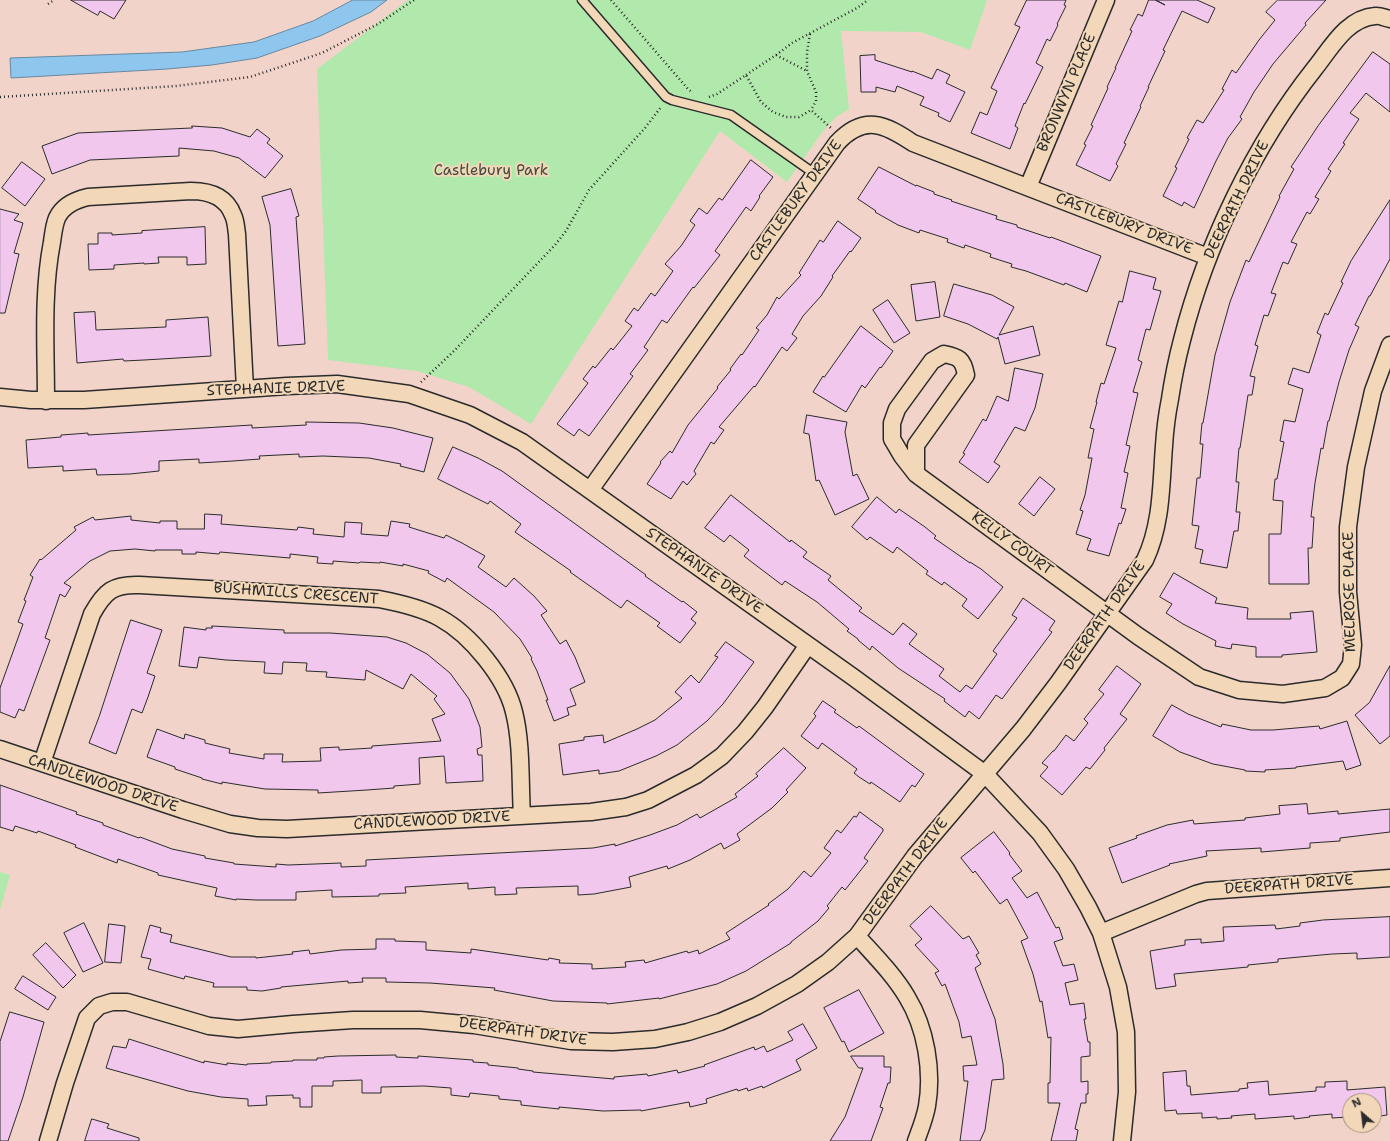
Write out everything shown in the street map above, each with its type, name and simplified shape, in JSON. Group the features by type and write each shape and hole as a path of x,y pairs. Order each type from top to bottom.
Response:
{"street":[{"name":"BRONWYN PLACE","path":"1028,187 1106,0"},
{"name":"DEERPATH DRIVE","path":"48,1141 86,1018 99,1006 112,1002 128,1002 209,1026 238,1029 353,1020 420,1020 474,1025 571,1041 613,1042 655,1039 688,1032 707,1026 757,1006 797,984 828,962 857,936 915,856 1036,712 1145,560 1152,546 1157,527 1164,444 1170,400 1182,340 1208,257 1234,199 1274,125 1310,74 1344,30 1360,19 1376,16 1390,19"},
{"name":"CASTLEBURY DRIVE","path":"590,490 815,174 842,138 860,126 875,124 891,129 913,143 1208,257"},
{"path":"46,401 45,291 50,253 57,219 65,208 75,200 88,197 205,191 217,196 226,203 234,215 237,234 245,388"},
{"name":"MELROSE PLACE","path":"1108,613 1199,677 1239,690 1283,694 1324,688 1342,678 1351,664 1353,645 1348,592 1348,528 1356,467 1373,391 1390,345"},
{"name":"KELLY COURT","path":"916,474 916,446 966,375 964,365 957,356 944,354 932,361 896,409 892,423 892,439 902,456 916,474 1108,613"},
{"name":"STEPHANIE DRIVE","path":"0,397 46,401 84,400 245,388 336,384 409,394 470,415 522,442 808,645 985,774 1040,833 1066,870 1088,907 1101,933 1118,987 1126,1032 1127,1092 1122,1141"},
{"name":"BUSHMILLS CRESCENT","path":"42,763 92,614 106,593 116,588 127,585 140,585 379,598 410,605 440,618 463,635 482,652 503,684 514,712 518,741 522,816"},
{"name":"CANDLEWOOD DRIVE","path":"0,749 183,810 230,824 258,828 286,829 591,812 626,807 648,800 696,775 722,756 745,732 765,707 808,645"},
{"name":"DEERPATH DRIVE","path":"1101,933 1196,894 1207,891 1390,878"},
{"path":"857,936 895,979 908,998 922,1034 928,1065 929,1088 927,1107 916,1141"}],"lane":[{"path":"582,0 666,98 731,114 815,174"}],"path":[{"path":"48,4 54,0"},
{"path":"0,97 176,86 250,77 322,53 378,24 414,0"},
{"path":"611,0 688,90 698,96"},
{"path":"707,97 717,94 792,43 857,8 868,0"},
{"path":"746,75 761,102 773,112 786,117 799,117 811,110 816,101 816,92 808,71 810,34"},
{"path":"776,55 808,71"},
{"path":"409,394 459,346 555,245 566,231 589,190 658,113 666,98"},
{"path":"811,110 842,138"}],"green space":[{"name":"Castlebury Park","path":"408,0 987,0 970,50 921,32 841,31 849,109 836,117 823,131 787,182 720,131 531,424 469,387 417,371 328,360 317,69"},
{"path":"0,872 10,875 0,910"}],"water":[{"path":"353,0 387,0 371,12 320,36 257,58 212,65 167,69 11,78 10,58 182,52 254,42 313,21"}],"building":[{"path":"71,0 126,0 114,19 100,11 98,15"},
{"path":"1027,0 1066,0 1064,5 1066,6 1050,41 1047,39 1036,63 1043,67 1025,104 1024,103 1015,126 1018,128 1010,149 971,133 980,112 987,115 997,91 991,88 1020,27 1015,25"},
{"path":"1149,0 1155,0 1165,5 1156,0 1197,0 1215,8 1208,23 1182,11 1163,50 1165,51 1124,143 1126,144 1116,164 1118,166 1110,181 1076,165 1086,145 1084,144 1093,126 1091,125 1132,31 1130,30 1138,14 1142,16"},
{"path":"1278,0 1326,0 1305,23 1306,25 1273,64 1254,92 1240,117 1242,119 1228,138 1216,161 1194,208 1184,202 1182,206 1163,196 1189,139 1187,138 1197,120 1203,123 1224,90 1222,89 1232,70 1236,73 1275,20 1266,12"},
{"path":"1373,52 1390,64 1390,112 1366,93 1350,113 1359,119 1343,143 1345,144 1328,169 1331,171 1315,197 1319,199 1310,214 1307,212 1291,242 1297,244 1288,264 1283,262 1271,293 1276,294 1268,316 1264,315 1255,345 1258,346 1250,376 1255,377 1252,395 1248,395 1239,448 1236,482 1239,482 1236,512 1240,512 1238,531 1234,531 1227,568 1200,563 1203,550 1195,548 1199,526 1192,525 1197,478 1200,478 1203,444 1200,444 1202,423 1215,355 1230,302 1246,260 1249,262 1280,197 1279,196 1294,169 1291,167 1318,126"},
{"path":"875,55 875,60 912,71 932,79 937,69 950,75 946,83 965,92 950,122 938,116 939,113 920,105 924,97 897,86 895,92 876,87 876,92 861,92 860,56"},
{"path":"192,126 222,128 250,137 257,129 270,139 267,143 283,156 265,178 239,158 214,151 179,148 179,156 90,160 52,174 42,146 78,133 192,128"},
{"path":"751,160 773,177 759,196 760,197 751,211 746,207 715,251 720,255 694,288 693,287 667,323 662,320 644,347 648,350 630,374 633,376 589,436 579,429 574,436 557,424 588,383 583,379 593,366 595,368 611,348 613,350 632,326 625,321 634,308 638,311 651,293 655,296 673,271 665,264 681,246 695,225 690,221 699,208 707,214 719,198 722,200"},
{"path":"22,162 45,179 25,206 2,188"},
{"path":"879,167 916,186 952,200 951,201 997,216 996,219 1017,225 1017,227 1050,238 1051,237 1101,256 1087,292 1065,283 1064,285 1011,267 1012,264 990,257 991,254 965,245 964,248 947,242 948,239 920,230 919,233 898,225 875,212 876,211 858,199"},
{"path":"291,189 299,216 296,217 305,344 278,346 270,225 262,197"},
{"path":"1390,200 1390,259 1369,296 1355,325 1359,327 1349,350 1328,421 1323,449 1321,448 1311,517 1314,517 1312,548 1308,548 1309,584 1269,584 1269,534 1281,534 1283,501 1273,500 1275,479 1277,479 1284,442 1280,441 1284,420 1295,422 1303,389 1288,384 1293,368 1309,373 1321,335 1317,333 1325,313 1328,315 1343,283 1341,282 1351,261"},
{"path":"0,209 19,214 14,220 23,223 14,253 19,254 5,313 0,313"},
{"path":"838,221 861,238 832,276 833,277 821,296 803,316 792,334 797,338 787,351 782,347 755,387 754,386 719,427 724,430 714,444 711,442 694,471 696,474 687,485 683,481 671,499 647,484 661,463 660,462 670,451 672,453 688,425 718,388 717,387 731,370 730,369 741,354 742,355 759,330 756,328 767,315 777,297 779,299 801,275 799,273 820,240 823,242"},
{"path":"205,227 206,264 187,265 187,257 158,257 159,263 114,265 114,269 89,270 88,244 98,244 98,233 112,233 112,235 142,233 142,231"},
{"path":"1130,271 1156,278 1153,289 1161,291 1150,330 1146,329 1138,360 1142,362 1133,392 1138,393 1126,445 1130,446 1124,472 1128,473 1121,508 1126,509 1121,524 1119,523 1109,556 1087,550 1091,539 1076,534 1083,511 1080,510 1085,495 1092,458 1088,458 1094,429 1090,428 1101,383 1104,384 1116,348 1106,345 1119,301 1122,302"},
{"path":"935,282 940,317 916,321 911,285"},
{"path":"954,284 992,295 1014,307 999,335 1033,326 1040,355 1005,364 998,337 997,339 968,324 944,316"},
{"path":"888,300 910,333 894,343 873,310"},
{"path":"95,312 96,330 166,327 166,320 208,317 211,356 124,361 123,359 77,363 74,313"},
{"path":"861,326 893,351 865,388 862,385 846,412 813,392 823,376 824,377"},
{"path":"1015,368 1043,374 1035,408 1025,431 1015,427 994,462 1000,466 988,483 959,462 965,454 963,453 983,419 986,421 997,396 1008,401"},
{"path":"807,415 847,422 845,432 853,476 857,474 869,499 835,515 819,480 816,481 809,434 804,433"},
{"path":"306,422 359,423 393,428 433,438 424,472 400,466 401,464 369,458 323,456 299,457 299,454 259,456 260,459 199,463 199,459 159,461 159,471 130,474 97,475 96,469 63,471 63,466 28,468 26,440 88,433 88,435 252,425 252,428 306,425"},
{"path":"453,447 502,471 646,575 645,576 682,602 683,601 697,612 691,619 696,623 680,643 657,626 660,623 627,600 621,608 515,532 521,524 490,501 488,504 438,479"},
{"path":"1040,477 1055,489 1034,516 1019,504"},
{"path":"731,495 790,542 791,540 807,552 803,557 831,576 828,580 862,608 859,611 893,635 903,623 917,634 909,644 944,669 939,676 960,692 966,685 972,689 997,654 993,651 1017,618 1012,615 1023,598 1055,621 1049,630 1052,632 1002,699 996,695 979,719 969,711 965,717 944,701 945,699 898,668 872,646 870,650 847,631 849,629 817,602 785,581 782,585 749,560 744,556 749,550 730,535 724,542 705,528"},
{"path":"877,497 896,513 899,509 925,527 936,536 934,538 981,569 1003,587 978,619 962,606 967,599 944,582 942,585 926,574 928,571 897,547 893,553 870,537 867,540 852,527"},
{"path":"205,514 222,515 221,524 297,530 298,527 314,529 313,534 344,537 345,522 362,523 361,534 388,536 391,521 410,524 409,527 444,538 446,535 462,543 485,556 478,567 506,587 514,578 534,596 547,611 541,615 560,644 566,640 585,682 570,689 576,705 567,708 569,715 554,721 546,700 548,700 531,659 532,658 520,639 494,612 447,578 445,582 428,573 429,571 403,564 403,566 380,562 359,563 333,561 333,564 317,563 318,557 290,554 290,558 220,552 219,554 196,552 196,554 182,554 182,550 155,551 135,549 110,551 90,561 64,583 71,587 65,597 60,594 45,638 50,640 24,711 19,709 15,718 0,712 0,688 23,624 18,622 26,601 24,600 33,577 30,575 40,559 41,560 76,530 74,527 93,517 95,520 131,516 131,520 160,523 160,521 177,521 177,529 204,529"},
{"path":"1174,573 1217,598 1215,603 1248,608 1247,619 1291,619 1290,613 1313,611 1317,652 1282,655 1282,657 1256,657 1256,647 1232,644 1231,649 1215,646 1216,641 1183,624 1166,613 1172,604 1160,597"},
{"path":"131,620 162,630 147,673 155,676 148,697 142,713 132,709 116,754 89,743"},
{"path":"212,626 284,630 284,633 330,633 387,637 406,643 427,654 450,673 469,699 480,727 482,747 477,749 478,755 482,755 483,781 446,783 444,756 419,758 420,784 394,786 394,788 318,793 318,790 265,789 222,782 222,784 202,779 147,757 157,729 184,739 185,734 205,740 205,743 230,749 229,753 264,759 264,754 283,754 282,762 321,761 320,748 339,747 339,750 441,741 432,719 445,714 434,699 437,696 411,674 403,689 366,670 365,680 326,677 327,672 306,671 307,663 283,662 282,674 264,673 265,662 199,657 197,668 179,666 184,627 206,630 206,628 212,628"},
{"path":"726,642 754,662 723,704 707,721 677,745 656,756 619,771 599,774 599,770 563,775 559,744 584,740 584,737 603,735 604,743 655,720 682,698 675,692 691,675 699,683 718,657 715,656"},
{"path":"1117,666 1141,684 1120,714 1127,719 1104,748 1105,750 1090,769 1086,767 1062,795 1040,776 1048,767 1042,763 1054,751 1066,735 1074,741 1088,723 1084,719 1104,694 1099,690"},
{"path":"1390,666 1390,736 1380,744 1355,715 1369,703"},
{"path":"823,701 836,710 834,712 857,728 859,726 924,774 915,787 912,785 900,802 871,782 870,784 859,777 854,773 857,769 822,743 818,749 801,736 816,716 814,714"},
{"path":"1172,705 1188,714 1221,727 1222,724 1251,730 1273,730 1319,726 1320,729 1347,721 1361,765 1346,770 1343,761 1296,768 1265,770 1265,772 1245,771 1213,764 1180,752 1153,736"},
{"path":"784,748 806,768 786,790 788,792 772,808 737,834 740,840 724,849 721,843 690,860 668,869 667,866 629,877 631,887 594,894 578,895 578,886 516,888 517,894 495,895 495,887 468,889 468,883 405,887 406,893 379,894 379,896 332,897 332,890 296,892 296,900 236,900 215,896 217,888 158,875 158,873 118,859 117,863 75,847 76,845 38,831 37,833 15,826 13,831 0,827 0,785 77,812 76,814 103,823 103,825 139,838 140,837 172,849 234,864 276,867 276,864 341,863 341,867 366,866 366,860 593,848 615,844 615,846 677,825 697,814 700,818 737,797 735,794 758,776 756,774"},
{"path":"1307,804 1308,814 1338,811 1338,814 1390,809 1390,832 1340,838 1340,841 1310,843 1310,848 1261,852 1261,848 1206,851 1207,856 1169,864 1170,865 1122,883 1109,848 1137,838 1136,836 1167,825 1193,820 1194,824 1245,820 1245,818 1280,814 1279,806"},
{"path":"860,812 883,829 883,831 864,858 868,861 845,890 842,887 827,906 829,908 818,921 791,943 746,971 717,984 659,999 607,1004 553,1001 494,990 495,988 430,983 386,982 386,978 362,978 363,982 348,983 348,981 281,987 262,991 247,990 247,987 213,987 214,983 185,976 184,979 148,969 151,959 141,957 150,925 161,928 160,932 172,935 170,942 231,957 256,958 293,954 292,952 309,950 310,954 341,950 376,949 376,939 426,942 426,950 471,953 471,949 548,960 549,958 560,960 559,963 592,964 592,969 626,967 625,962 644,960 645,963 687,951 688,953 698,950 699,954 730,939 726,933 769,905 768,904 788,889 804,871 811,877 831,853 824,848 837,830 841,833 854,816 856,817"},
{"path":"994,832 1022,871 1012,878 1027,898 1037,892 1056,928 1059,927 1063,939 1054,942 1063,966 1074,964 1078,980 1065,983 1070,1005 1084,1003 1086,1019 1084,1019 1088,1042 1090,1042 1090,1056 1081,1057 1081,1082 1088,1081 1088,1094 1086,1094 1086,1103 1081,1103 1075,1129 1078,1130 1076,1141 1051,1141 1060,1103 1048,1103 1051,1037 1048,1038 1042,1001 1040,1002 1033,974 1021,941 1028,938 1007,899 1000,904 975,871 973,873 961,858"},
{"path":"931,906 963,939 969,936 979,953 976,955 981,964 975,968 995,1019 1003,1064 1004,1079 992,1080 985,1130 980,1141 960,1141 968,1081 964,1081 963,1066 977,1065 971,1036 962,1038 959,1022 945,984 942,986 935,973 939,971 915,945 922,939 910,926"},
{"path":"1390,917 1390,957 1357,959 1357,953 1278,959 1278,962 1248,965 1248,967 1174,974 1176,986 1156,989 1150,951 1185,945 1185,940 1201,939 1201,943 1224,941 1223,927 1275,925 1276,929 1300,926 1300,923 1323,920"},
{"path":"84,923 103,963 83,972 64,933"},
{"path":"109,924 125,926 121,963 105,962"},
{"path":"46,943 76,975 63,988 33,955"},
{"path":"23,976 56,997 48,1010 15,989"},
{"path":"859,990 884,1033 849,1052 824,1008"},
{"path":"10,1012 44,1022 23,1097 8,1141 0,1141 0,1042"},
{"path":"803,1024 817,1048 796,1060 801,1070 763,1088 762,1086 748,1091 747,1088 738,1091 737,1089 706,1099 707,1103 690,1107 689,1102 641,1111 603,1111 559,1107 559,1109 521,1105 521,1101 499,1099 499,1096 470,1093 469,1097 451,1095 451,1088 424,1086 381,1087 381,1093 362,1093 362,1080 333,1081 333,1086 312,1086 312,1107 300,1107 300,1098 293,1098 293,1095 266,1096 267,1105 248,1106 248,1099 221,1097 188,1091 106,1068 113,1046 126,1048 129,1039 204,1063 204,1061 227,1065 227,1063 247,1065 293,1060 317,1060 317,1058 338,1056 396,1055 396,1057 418,1058 418,1056 473,1060 473,1062 488,1063 488,1065 518,1068 533,1072 614,1079 614,1077 647,1074 648,1076 677,1070 678,1073 705,1066 704,1065 754,1047 755,1050 764,1046 767,1052 793,1040 788,1032"},
{"path":"851,1056 884,1056 884,1067 891,1067 890,1083 888,1083 880,1107 883,1108 871,1141 830,1141 845,1117 863,1068 859,1068"},
{"path":"1186,1071 1187,1086 1190,1086 1191,1095 1239,1091 1239,1089 1248,1088 1247,1083 1268,1081 1269,1095 1316,1091 1316,1087 1325,1087 1325,1082 1347,1081 1347,1090 1385,1087 1387,1115 1382,1116 1382,1093 1342,1093 1342,1117 1332,1118 1332,1114 1294,1119 1294,1116 1255,1119 1255,1114 1217,1119 1217,1117 1202,1118 1202,1113 1177,1114 1176,1110 1165,1111 1163,1073"},
{"path":"92,1119 109,1124 107,1128 139,1138 139,1141 85,1141"}]}
